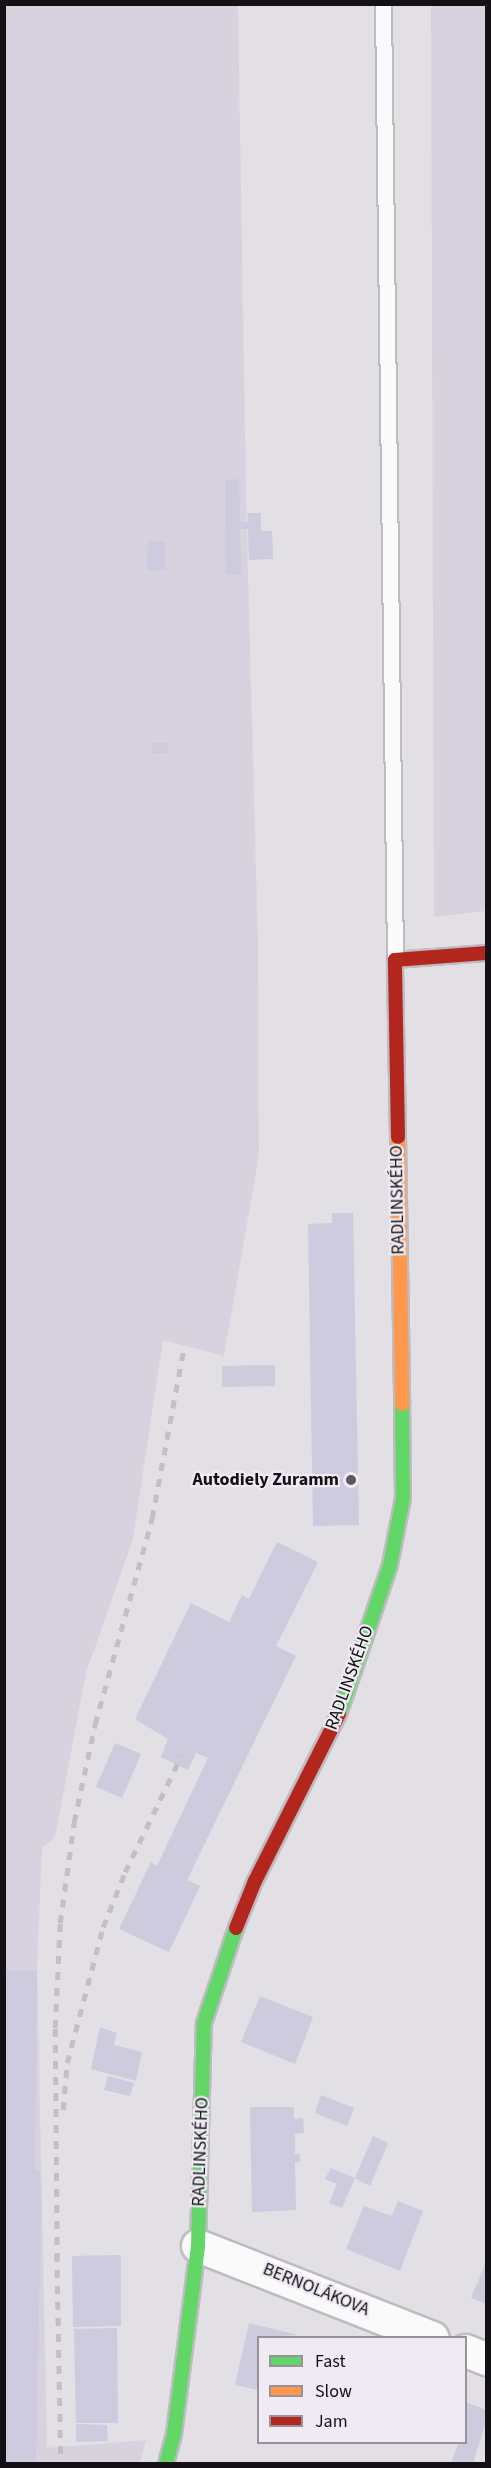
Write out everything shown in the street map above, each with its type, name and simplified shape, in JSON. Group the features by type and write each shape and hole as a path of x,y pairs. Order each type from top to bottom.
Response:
{"street":[{"path":"395,960 486,953"},
{"name":"RADLINSKÉHO","path":"166,2463 174,2434 198,2246 204,2023 224,1956 255,1881 338,1718 390,1565 403,1498 395,960"},
{"name":"BERNOLÁKOVA","path":"198,2246 430,2336"},
{"path":"467,2352 486,2359"}],"lane":[{"path":"383,4 395,960"}],"shaded area":[{"path":"5,5 238,5 246,496 258,947 259,1155 224,1356 163,1340 133,1539 86,1673 55,1837 42,1848 37,1967 47,2448 146,2440 140,2463 5,2464"},
{"path":"431,5 486,5 486,911 434,917"}],"building":[{"path":"239,479 240,522 248,522 247,513 261,513 261,531 272,531 273,559 249,560 248,529 240,529 241,574 226,575 225,480"},
{"path":"148,541 166,541 166,570 147,570"},
{"path":"151,743 167,743 168,753 152,754"},
{"path":"332,1213 353,1213 359,1525 313,1526 308,1224 332,1223"},
{"path":"275,1365 275,1386 222,1387 222,1366"},
{"path":"277,1542 318,1562 276,1646 296,1656 187,1880 200,1886 169,1952 119,1929 151,1862 157,1866 208,1758 196,1753 188,1770 161,1757 168,1739 135,1719 191,1603 229,1622 242,1595 249,1599"},
{"path":"115,1743 141,1754 122,1798 96,1787"},
{"path":"4,1970 37,1970 35,2170 40,2170 41,2205 36,2463 4,2463"},
{"path":"260,1996 313,2017 295,2064 241,2042"},
{"path":"100,2027 117,2033 114,2045 142,2052 136,2081 91,2069"},
{"path":"108,2076 134,2083 130,2096 104,2090"},
{"path":"321,2095 354,2108 347,2126 315,2113"},
{"path":"250,2107 294,2107 294,2119 303,2118 304,2133 295,2134 295,2154 300,2154 300,2162 295,2162 296,2210 252,2212"},
{"path":"373,2136 388,2143 370,2186 355,2178"},
{"path":"331,2168 355,2178 342,2208 329,2203 337,2184 325,2179"},
{"path":"398,2201 423,2211 400,2271 346,2249 364,2206 392,2216"},
{"path":"121,2255 121,2326 73,2327 72,2256"},
{"path":"486,2262 486,2304 471,2298"},
{"path":"249,2323 298,2335 257,2336 257,2390 235,2385"},
{"path":"117,2328 118,2423 76,2423 74,2329"},
{"path":"467,2402 486,2410 486,2422 473,2463 451,2463 458,2444 467,2444"},
{"path":"76,2424 107,2425 108,2441 76,2442"}],"railway":[{"path":"57,2261 55,2028 60,1923 74,1822 95,1724 152,1518 184,1347"},
{"path":"63,2110 67,2063 103,1927 125,1872 181,1756"},
{"path":"57,2254 61,2464"}],"traffic: fast":[{"path":"339,1714 390,1565 403,1498 402,1404"},
{"path":"166,2464 174,2434 198,2246 204,2023 236,1928"}],"traffic: slow":[{"path":"398,1137 402,1404"}],"traffic: jam":[{"path":"398,1137 395,960 486,953"},
{"path":"236,1928 255,1881 339,1714"}],"place":[{"name":"Autodiely Zuramm","path":"351,1480"}]}
